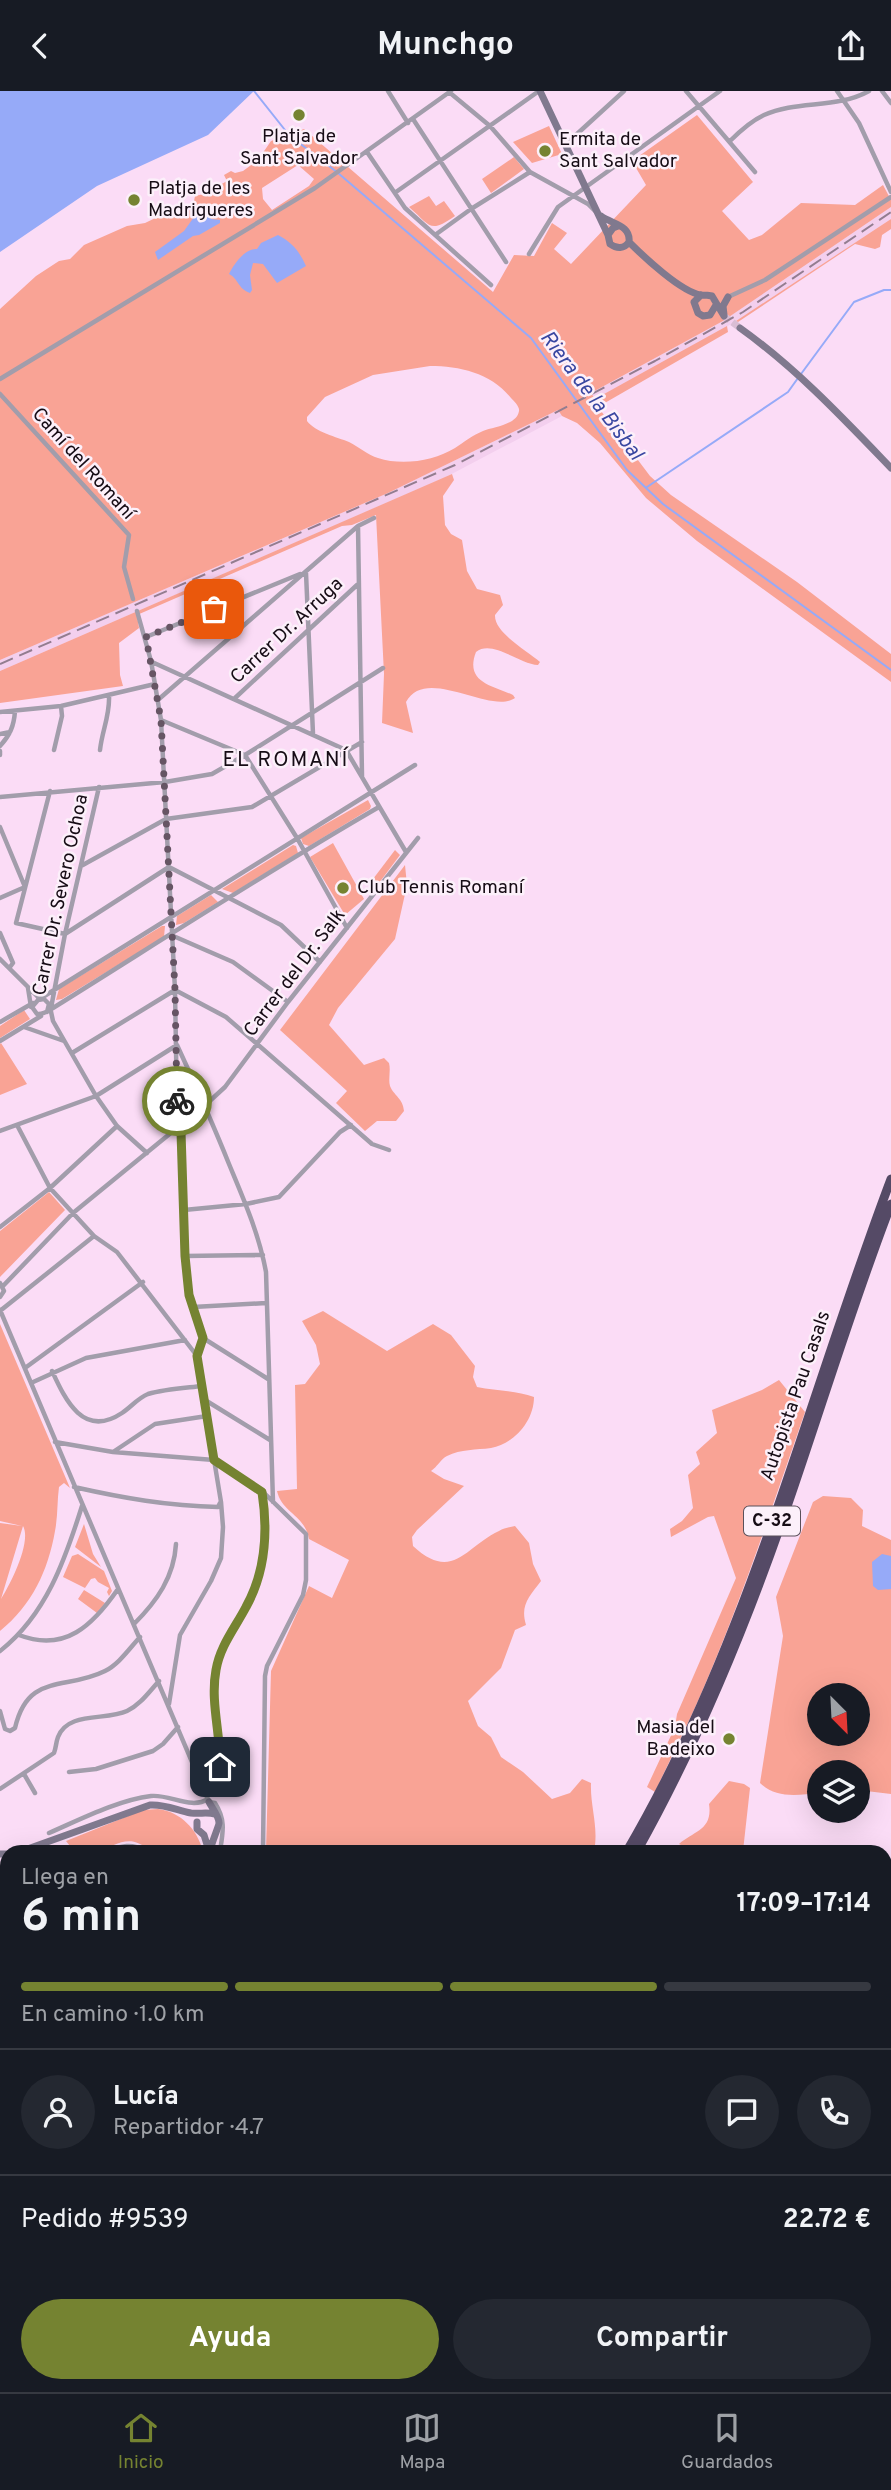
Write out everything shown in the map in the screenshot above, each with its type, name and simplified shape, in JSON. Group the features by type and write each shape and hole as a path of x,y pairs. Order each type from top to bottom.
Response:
{"highway":[{"name":"Autopista Pau Casals","path":"630,1845 690,1727 741,1607 891,1179"},
{"name":"Autopista Pau Casals","path":"640,1845 687,1755 741,1632 891,1204"}],"street":[{"path":"388,91 408,123"},
{"path":"0,379 321,184 449,91 490,126 530,172 588,204 600,216 627,229 630,233 627,244"},
{"path":"396,192 540,91 600,216 610,244 614,247 627,244"},
{"path":"565,144 624,91"},
{"path":"687,91 755,172"},
{"path":"529,254 558,207 720,91"},
{"path":"680,285 701,315 728,297 776,273 891,194 859,123 837,91"},
{"path":"730,141 749,124 766,114 844,101 869,91"},
{"path":"882,91 891,103"},
{"path":"413,119 506,262"},
{"path":"367,152 405,208 491,285"},
{"path":"435,235 530,172"},
{"path":"608,235 610,230 618,226"},
{"path":"627,244 680,285 701,295 728,297"},
{"path":"694,302 701,295"},
{"path":"712,296 715,307 724,316 723,306 728,297"},
{"path":"740,328 829,404 891,468"},
{"name":"Camí del Romaní","path":"0,394 129,535 124,567 134,599"},
{"path":"158,700 358,526 374,518"},
{"path":"358,526 362,777"},
{"path":"306,572 313,734"},
{"path":"146,637 306,572"},
{"name":"Carrer Dr. Arruga","path":"235,698 358,584"},
{"path":"137,611 146,637 161,720 175,990 177,1109"},
{"path":"151,661 346,750 406,852"},
{"path":"0,797 164,782 212,774 383,668"},
{"path":"0,712 61,706 155,684"},
{"path":"100,750 110,710 109,696"},
{"path":"54,750 62,716 61,706"},
{"path":"0,751 14,725 15,711"},
{"path":"161,720 245,755 298,838 347,928"},
{"path":"0,734 11,732"},
{"path":"80,866 166,820 252,807 362,741"},
{"path":"1,1020 36,1002 415,765"},
{"name":"Carrer Dr. Severo Ochoa","path":"45,1012 55,988 99,787"},
{"path":"50,791 16,923 65,934 169,867"},
{"path":"0,1041 227,898 379,807"},
{"path":"0,827 25,887"},
{"name":"Carrer del Dr. Salk","path":"190,1119 225,1087 288,1002 418,838"},
{"path":"169,867 281,925 320,963"},
{"path":"0,898 25,887"},
{"path":"0,933 13,963 10,967"},
{"path":"171,935 233,963 288,1002"},
{"path":"0,959 36,997 34,1013 45,1012"},
{"path":"27,987 53,1021 96,1096 117,1126 147,1153"},
{"path":"175,990 226,1017 372,1144 389,1150"},
{"path":"72,1053 175,990"},
{"path":"45,1012 53,1021"},
{"path":"23,1027 64,1041"},
{"path":"0,1131 96,1096 177,1045"},
{"path":"177,1045 205,1104 246,1204 263,1255 266,1272 273,1502"},
{"path":"0,1297 4,1291 1,1285 73,1213 172,1132 181,1132 188,1127 190,1119 186,1112 177,1109 170,1111 165,1118 166,1126 172,1132"},
{"path":"17,1125 50,1188 94,1235 117,1252 143,1282 197,1356 223,1527 221,1558 180,1635 169,1705"},
{"path":"184,1210 246,1204 279,1197 340,1132 351,1125"},
{"path":"0,1227 50,1188 117,1126"},
{"path":"181,1132 189,1295 203,1338 197,1356"},
{"path":"94,1235 0,1309 215,1814 219,1826 209,1835"},
{"path":"185,1256 263,1255"},
{"path":"24,1368 143,1282"},
{"path":"193,1307 266,1303"},
{"path":"203,1338 269,1379"},
{"path":"31,1383 52,1371 99,1355 185,1340"},
{"path":"52,1371 72,1410 93,1420 114,1418 148,1395 202,1386"},
{"path":"205,1401 271,1441"},
{"path":"113,1452 155,1424 207,1416"},
{"path":"55,1442 113,1452 214,1460 262,1492 306,1534 306,1578 303,1595 267,1666 265,1677 263,1845"},
{"path":"74,1487 126,1499 176,1506 220,1507"},
{"path":"197,1822 204,1814 220,1767 214,1688 216,1669 221,1653 254,1590 266,1543 266,1514 262,1492"},
{"path":"0,1651 19,1635 58,1575 82,1505"},
{"path":"134,1623 163,1590 175,1559 176,1544"},
{"path":"19,1635 44,1641 72,1635 95,1619 118,1589"},
{"path":"0,1711 5,1729 10,1731 15,1728 20,1710 27,1699 38,1690 105,1671 140,1637"},
{"path":"0,1789 54,1753 58,1736 67,1725 125,1712 146,1697 159,1681"},
{"path":"69,1772 96,1769 153,1751 178,1727"},
{"path":"24,1774 36,1793"},
{"path":"201,1782 215,1783"},
{"path":"49,1833 143,1797 161,1795 192,1804 208,1799"},
{"path":"208,1799 215,1803 224,1822 221,1845"},
{"path":"38,1845 143,1807 164,1805 186,1812 215,1814"},
{"path":"186,1812 197,1822 199,1832 209,1835"},
{"path":"209,1835 210,1845"}],"shaded area":[{"path":"697,115 753,182 722,211 749,240 762,235 801,203 855,205 883,185 891,200 891,207 723,321 591,393 595,399 727,326 728,332 603,404 601,411 650,476 671,495 797,582 891,654 891,682 697,541 646,498 600,443 577,423 562,416 558,410 388,493 0,660 0,309 36,276 59,261 70,259 84,245 127,226 145,223 168,212 186,211 193,206 195,196 227,181 224,175 231,171 243,171 258,160 271,141 304,129 493,292 514,255 534,256 552,223 567,233 554,249 571,264 646,185 632,161","holes":["298,165 314,179 309,186 272,210 263,199 262,188","430,366 452,367 494,382 515,402 519,409 517,416 504,425 483,431 447,452 428,459 407,462 374,457 349,442 321,431 307,421 307,417 325,397 373,375"]},
{"path":"549,126 562,154 532,163 513,142"},
{"path":"514,157 524,169 491,193 482,179"},
{"path":"429,196 436,206 444,201 455,216 440,225 426,223 409,207"},
{"path":"891,207 891,219 743,317 595,399 591,393 723,321"},
{"path":"891,219 891,229 882,235 880,247 875,249 855,244 736,321"},
{"path":"558,410 562,416 446,477 0,671 0,660 388,493"},
{"path":"452,474 454,480 443,496 445,525 451,534 462,540 467,571 477,589 500,595 503,605 495,615 500,628 540,662 538,665 531,664 490,648 476,652 473,662 477,677 515,698 504,702 490,701 428,688 415,692 406,702 413,733 382,723 384,674 376,515 352,525 342,526 137,615 139,628 119,643 123,686 0,703 0,671"},
{"path":"368,800 370,809 309,846 303,844 301,838"},
{"name":"Club Tennis Romaní","path":"333,843 364,899 345,915 310,857"},
{"path":"293,845 298,853 233,893 222,889"},
{"name":"Club Tennis Romaní","path":"395,850 400,855 379,883 373,879"},
{"path":"405,865 407,885 395,939 338,1008 329,1025 364,1065 384,1058 389,1063 390,1086 402,1103 404,1111 396,1121 377,1121 365,1131 336,1103 347,1091 280,1030"},
{"path":"211,895 218,902 176,925 177,916"},
{"path":"165,926 164,937 62,999 56,1000 59,989"},
{"path":"24,1010 30,1019 0,1038 0,1026"},
{"path":"0,1044 27,1084 0,1095"},
{"path":"49,1192 65,1210 0,1277 0,1231"},
{"path":"323,1311 387,1351 433,1324 451,1335 475,1366 473,1377 477,1387 534,1397 531,1415 521,1430 507,1442 491,1448 452,1454 431,1471 464,1486 417,1530 412,1537 413,1546 427,1557 449,1561 459,1558 487,1537 515,1526 529,1543 533,1564 541,1581 525,1607 526,1625 515,1630 501,1668 468,1701 478,1726 491,1737 501,1757 523,1772 552,1799 570,1793 582,1779 591,1783 595,1845 266,1845 271,1671 309,1586 332,1598 349,1560 309,1539 303,1524 284,1504 277,1491 297,1489 295,1385 305,1384 320,1364 316,1345 302,1321"},
{"path":"0,1324 70,1488 64,1483 59,1487 52,1546 37,1586 21,1610 0,1631 0,1523 22,1526 0,1521","holes":["23,1526 25,1533 19,1563 1,1599"]},
{"path":"779,1380 805,1412 729,1624 696,1706 655,1792 647,1787 675,1727 677,1714 736,1578 714,1516 671,1537 670,1529 682,1521 693,1508 688,1475 700,1464 696,1452 717,1433 712,1410 762,1390"},
{"path":"823,1496 851,1498 863,1510 862,1526 891,1540 891,1794 870,1791 870,1760 807,1760 807,1794 780,1794 760,1783 783,1636 776,1597 813,1502"},
{"path":"84,1524 93,1554 101,1567 75,1547"},
{"path":"78,1554 104,1571 112,1591 109,1596 109,1588 95,1578 91,1579 85,1588 63,1577 72,1556"},
{"path":"84,1590 105,1603 97,1613 78,1599"},
{"path":"729,1781 750,1788 744,1845 679,1844 705,1825 709,1804"},
{"path":"158,1809 181,1818 192,1829 201,1845 143,1845 129,1841 114,1845 69,1845 66,1841 143,1810"}],"water":[{"path":"0,91 254,91 208,135 97,186 0,252"},
{"path":"209,211 211,219 220,220 220,223 193,236 158,260 155,252 184,231 194,217"},
{"path":"278,235 295,248 306,266 277,283 263,264 253,263 250,275 252,290 250,293 246,291 229,274 231,270 244,254"},
{"path":"882,1554 891,1556 891,1589 878,1590 873,1586 872,1562"}],"waterway":[{"name":"Riera de la Bisbal","path":"254,91 289,135 338,173 531,338 627,470 663,504 891,670"},
{"path":"801,374 854,302 884,290 891,290"},
{"path":"647,487 788,392 798,378"}],"tunnel":[{"path":"724,316 740,328"}],"railway":[{"path":"0,664 455,465 743,312 891,212"}],"way so far":[{"path":"177,1101 175,990 161,720 146,637 214,609"}],"place":[{"name":"Platja de Sant Salvador","path":"299,115"},
{"name":"Ermita de Sant Salvador","path":"545,151"},
{"name":"Platja de les Madrigueres","path":"134,200"},
{"name":"Club Tennis Romaní","path":"343,888"},
{"name":"Masia del Badeixo","path":"729,1739"}],"district":[{"name":"EL ROMANÍ","path":"286,760"}],"route":[{"path":"177,1101 177,1109 186,1112 190,1119 188,1127 181,1132 185,1256 189,1295 203,1338 197,1356 214,1460 259,1488 266,1514 266,1543 254,1590 221,1653 216,1669 214,1688 220,1767"}]}
